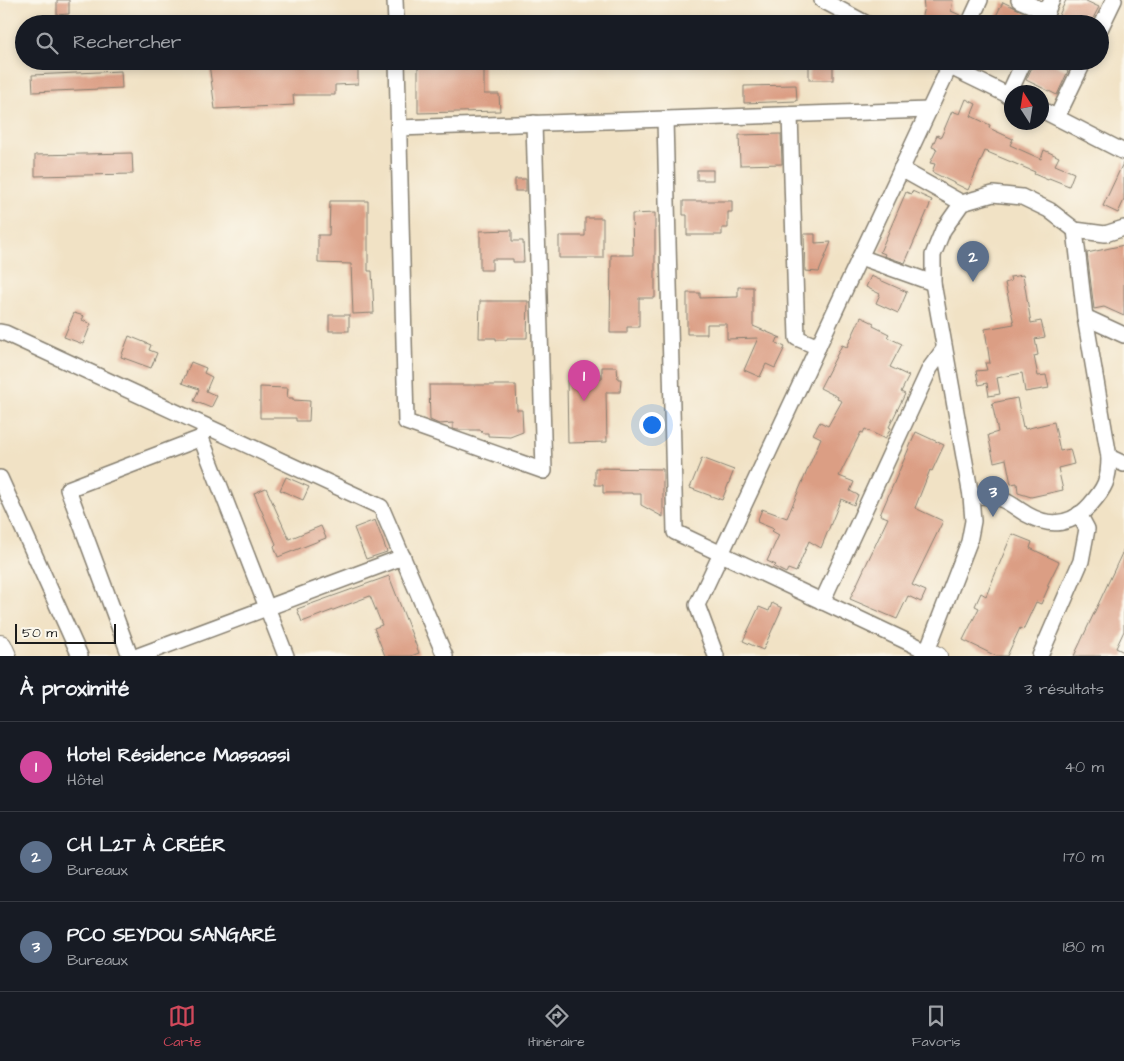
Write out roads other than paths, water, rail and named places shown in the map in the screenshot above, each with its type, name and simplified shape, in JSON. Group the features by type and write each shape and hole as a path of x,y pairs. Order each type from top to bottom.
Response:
{"highway":[{"path":"0,647 4,656"}],"street":[{"path":"395,0 396,15"},
{"path":"822,0 850,15"},
{"path":"973,15 980,0"},
{"path":"1019,0 1047,12"},
{"path":"1107,15 1114,0"},
{"path":"397,70 406,422 544,471 534,124"},
{"path":"716,656 697,605 929,110 943,70"},
{"path":"960,70 1004,93"},
{"path":"1014,85 1020,70"},
{"path":"1057,117 1080,70"},
{"path":"398,128 929,110"},
{"path":"1049,113 1124,152"},
{"path":"790,115 796,338 818,347"},
{"path":"665,119 675,532 929,654 969,542 973,521 971,496 933,283 933,255 943,230 962,203 993,194 1022,197 1049,210 1075,230 1105,234 1124,228"},
{"path":"901,169 962,203"},
{"path":"971,496 988,496 1002,500 1030,516 1050,523 1068,522 1088,508 1104,489 1109,474 1109,457 1085,317 1075,230"},
{"path":"860,257 933,283"},
{"path":"1085,317 1124,335"},
{"path":"0,332 204,432 381,507 445,656"},
{"path":"822,602 930,368 944,349"},
{"path":"204,432 286,656"},
{"path":"130,656 68,489 204,432"},
{"path":"1109,457 1124,464"},
{"path":"0,478 80,656"},
{"path":"1040,656 1081,561 1086,529 1079,514"},
{"path":"138,656 403,557"}],"place":[{"name":"CH L2T À CRÉÉR","path":"973,282"},
{"name":"Hotel Résidence Massassi","path":"584,401"},
{"name":"PCO SEYDOU SANGARÉ","path":"993,517"}]}
